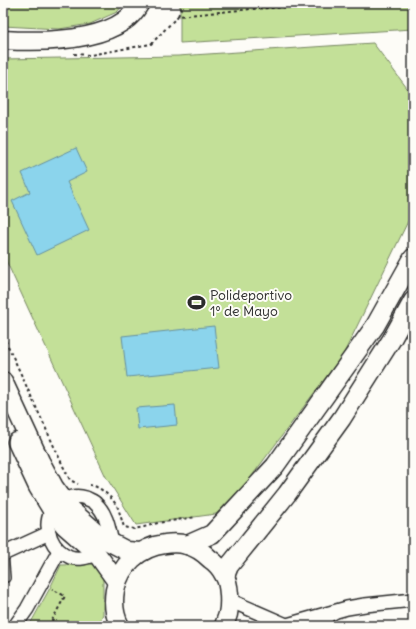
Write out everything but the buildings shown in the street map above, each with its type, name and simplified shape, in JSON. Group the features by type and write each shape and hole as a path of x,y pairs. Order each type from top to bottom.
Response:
{"main road":[{"path":"3,40 67,39 97,33 124,21 140,3"},
{"path":"187,545 212,534 275,466 375,326 413,258"},
{"path":"225,576 229,566 287,494 342,418 392,339 413,301"},
{"path":"3,381 40,461 54,487 65,526 97,554 117,582"},
{"path":"3,410 38,487 58,505 71,510 104,538 127,551 140,552"},
{"path":"116,624 114,600 117,582 126,565 140,552 156,545 174,543 187,545 204,553 215,563 225,576 229,600 228,614 224,626"}],"street":[{"path":"58,505 48,520 49,533 53,543 59,551 70,557 84,558 97,554"},
{"path":"4,554 49,533"},
{"path":"15,626 46,586 59,551"},
{"path":"229,600 284,625 347,608 413,600"}],"lane":[{"path":"4,554 6,578"},
{"path":"322,626 331,617 347,608"}],"path":[{"path":"74,54 90,55 151,44 178,16 183,3"},
{"path":"178,16 289,7 307,3"},
{"path":"3,335 70,480 81,485"},
{"path":"87,485 93,485 106,493 117,507 124,527 134,529 144,528 158,522 196,517"},
{"path":"46,586 65,596 49,626"}],"green space":[{"path":"3,3 125,3 117,12 90,24 59,29 3,26"},
{"path":"180,3 413,3 413,29 180,43"},
{"name":"Polideportivo 1º de Mayo","path":"373,43 413,96 413,211 344,353 248,481 216,514 136,525 106,477 3,254 3,59 178,56"},
{"path":"95,564 103,574 103,614 98,626 29,626 61,565"}],"water":[{"path":"76,148 87,172 67,182 89,230 37,255 12,201 30,192 22,173"},
{"path":"214,326 219,368 127,377 122,336"},
{"path":"175,405 177,425 138,429 136,408"}],"place":[{"name":"Polideportivo 1º de Mayo","path":"197,303"}]}
